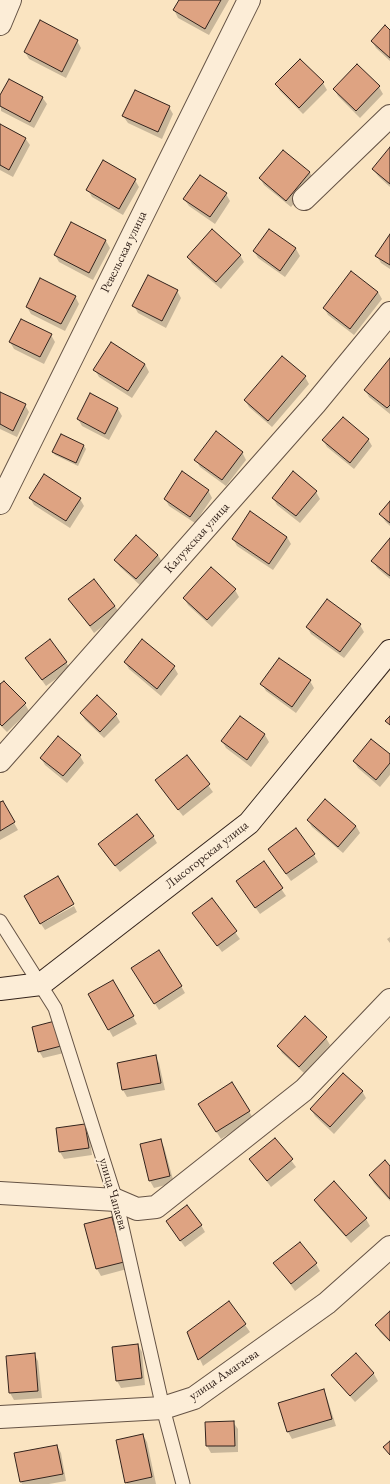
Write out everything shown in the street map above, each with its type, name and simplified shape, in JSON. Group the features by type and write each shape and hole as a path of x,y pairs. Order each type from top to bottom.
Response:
{"street":[{"path":"0,24 10,0"},
{"name":"Ревельская улица","path":"0,503 249,0"},
{"path":"304,200 389,118"},
{"name":"Калужская улица","path":"0,761 315,404 390,313"},
{"name":"Лысогорская улица","path":"41,984 249,823 390,651"},
{"path":"0,989 41,984"},
{"path":"0,1193 116,1200 137,1209 156,1207 304,1090 390,1000"},
{"name":"улица Амагаева","path":"0,1417 163,1408 194,1398 326,1303 390,1247"}],"lane":[{"name":"улица Чапаева","path":"0,921 55,1008 116,1200 163,1408 183,1484"}],"building":[{"path":"179,0 221,0 205,29 173,10"},
{"path":"40,20 78,40 62,72 24,52"},
{"path":"385,25 390,30 390,58 371,41"},
{"path":"300,59 324,82 299,108 275,84"},
{"path":"357,64 380,86 356,111 333,89"},
{"path":"9,79 43,97 30,122 0,106 0,95"},
{"path":"135,90 170,106 158,132 122,116"},
{"path":"0,124 26,138 9,170 0,165"},
{"path":"390,147 390,184 372,169"},
{"path":"283,150 310,172 286,201 259,178"},
{"path":"103,160 136,179 119,209 86,190"},
{"path":"200,175 227,193 210,217 183,199"},
{"path":"71,222 106,240 89,273 54,255"},
{"path":"212,229 241,255 216,282 187,257"},
{"path":"269,229 296,248 280,271 253,251"},
{"path":"390,234 390,265 375,256"},
{"path":"351,271 378,292 350,329 323,308"},
{"path":"148,275 178,290 162,321 132,306"},
{"path":"40,278 76,296 61,324 26,307"},
{"path":"21,319 52,334 40,357 9,342"},
{"path":"111,342 145,364 128,391 93,370"},
{"path":"282,356 306,376 268,421 244,400"},
{"path":"390,358 390,405 387,408 364,390"},
{"path":"0,392 26,404 13,431 0,424"},
{"path":"90,393 118,408 105,434 77,419"},
{"path":"343,417 369,439 350,463 322,440"},
{"path":"216,431 243,452 222,480 194,460"},
{"path":"61,434 84,445 76,463 52,452"},
{"path":"182,471 209,490 190,517 164,499"},
{"path":"293,471 317,491 296,516 272,498"},
{"path":"44,474 81,498 66,521 29,498"},
{"path":"390,501 390,523 379,514"},
{"path":"250,511 287,537 269,564 232,539"},
{"path":"136,535 158,555 136,579 114,560"},
{"path":"390,538 390,576 371,561"},
{"path":"211,567 236,589 207,620 183,598"},
{"path":"94,579 115,606 90,626 68,599"},
{"path":"327,599 361,624 340,652 306,627"},
{"path":"50,639 67,662 42,680 25,658"},
{"path":"142,639 175,666 157,689 124,662"},
{"path":"279,658 311,680 292,707 260,684"},
{"path":"4,681 26,703 2,726 0,724 0,684"},
{"path":"97,695 117,714 100,732 80,713"},
{"path":"240,716 265,734 247,760 221,741"},
{"path":"390,716 390,725 385,721"},
{"path":"58,736 81,755 63,776 40,758"},
{"path":"371,739 390,754 390,763 376,780 353,761"},
{"path":"187,755 210,784 178,810 155,780"},
{"path":"325,799 356,826 338,847 307,820"},
{"path":"3,801 15,822 0,831 0,802"},
{"path":"137,814 154,836 115,866 98,844"},
{"path":"296,828 315,854 286,874 268,849"},
{"path":"264,861 283,888 255,908 236,881"},
{"path":"58,876 74,904 40,924 24,896"},
{"path":"212,898 237,931 217,946 192,913"},
{"path":"159,950 182,986 154,1004 131,968"},
{"path":"113,980 134,1016 108,1030 88,994"},
{"path":"305,1016 327,1037 299,1067 277,1046"},
{"path":"55,1021 61,1046 38,1052 32,1027"},
{"path":"156,1055 161,1083 122,1090 117,1063"},
{"path":"343,1073 363,1091 330,1127 310,1109"},
{"path":"232,1082 250,1111 216,1132 198,1104"},
{"path":"85,1124 89,1148 59,1152 56,1128"},
{"path":"275,1138 293,1159 267,1181 249,1159"},
{"path":"161,1139 170,1176 149,1181 140,1144"},
{"path":"385,1160 390,1166 390,1199 369,1175"},
{"path":"334,1181 367,1218 346,1236 314,1200"},
{"path":"187,1205 202,1225 180,1241 166,1221"},
{"path":"112,1217 124,1262 96,1269 84,1224"},
{"path":"300,1242 317,1263 291,1284 273,1263"},
{"path":"229,1301 246,1324 198,1360 187,1332"},
{"path":"390,1311 390,1341 375,1325"},
{"path":"138,1344 142,1378 116,1381 112,1347"},
{"path":"35,1353 38,1391 9,1393 6,1356"},
{"path":"356,1353 374,1373 350,1396 331,1375"},
{"path":"324,1389 332,1419 287,1432 278,1403"},
{"path":"234,1421 235,1446 206,1446 205,1422"},
{"path":"143,1434 152,1477 125,1483 116,1440"},
{"path":"390,1441 390,1455 383,1447"},
{"path":"57,1445 63,1474 20,1482 14,1453"}]}
